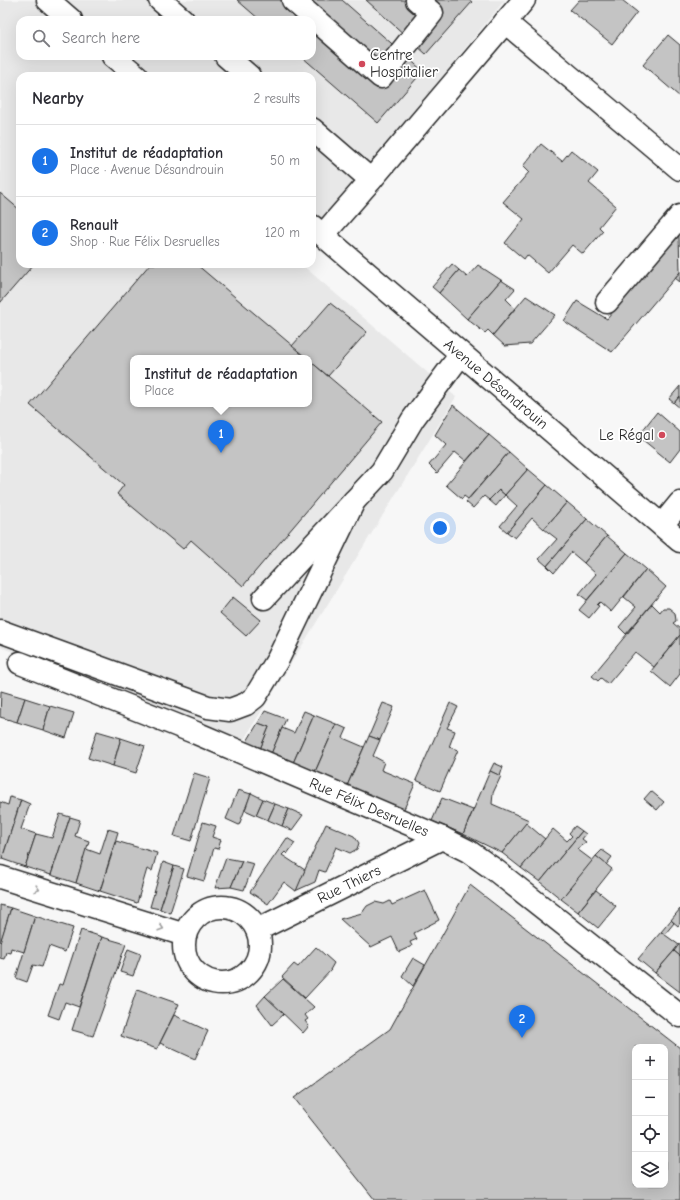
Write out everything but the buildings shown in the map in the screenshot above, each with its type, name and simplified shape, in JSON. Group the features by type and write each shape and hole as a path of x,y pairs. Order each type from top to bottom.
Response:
{"street":[{"path":"48,0 67,16"},
{"path":"160,0 178,16"},
{"path":"293,0 311,16"},
{"path":"316,20 381,77 432,13 417,0"},
{"path":"317,231 371,180 524,0"},
{"path":"505,22 680,169"},
{"path":"118,60 132,72"},
{"path":"231,60 244,72"},
{"path":"316,132 371,180"},
{"path":"607,302 680,216"},
{"name":"Avenue Désandrouin","path":"317,231 680,541"},
{"path":"264,598 382,471 413,419 461,354"},
{"path":"0,631 208,707 230,710 240,707 255,697 278,659 354,501"},
{"path":"662,526 680,503"},
{"name":"Rue Félix Desruelles","path":"20,663 196,733 442,838 480,859 680,1016"},
{"name":"Rue Thiers","path":"257,930 442,838"},
{"path":"0,877 185,935"},
{"path":"219,907 234,909 248,917 257,930 260,947 255,963 250,970 236,980 220,983 204,978 191,967 184,952 185,935 192,921 204,911 219,907"}],"shaded area":[{"path":"0,0 505,0 333,209 316,233 316,72 16,72 16,268 306,268 456,397 243,741 0,647"}],"place":[{"name":"Centre Hospitalier","path":"362,64"},
{"name":"Le Régal","path":"662,435"},
{"name":"Institut de réadaptation","path":"221,453"},
{"name":"Renault","path":"522,1038"}]}
